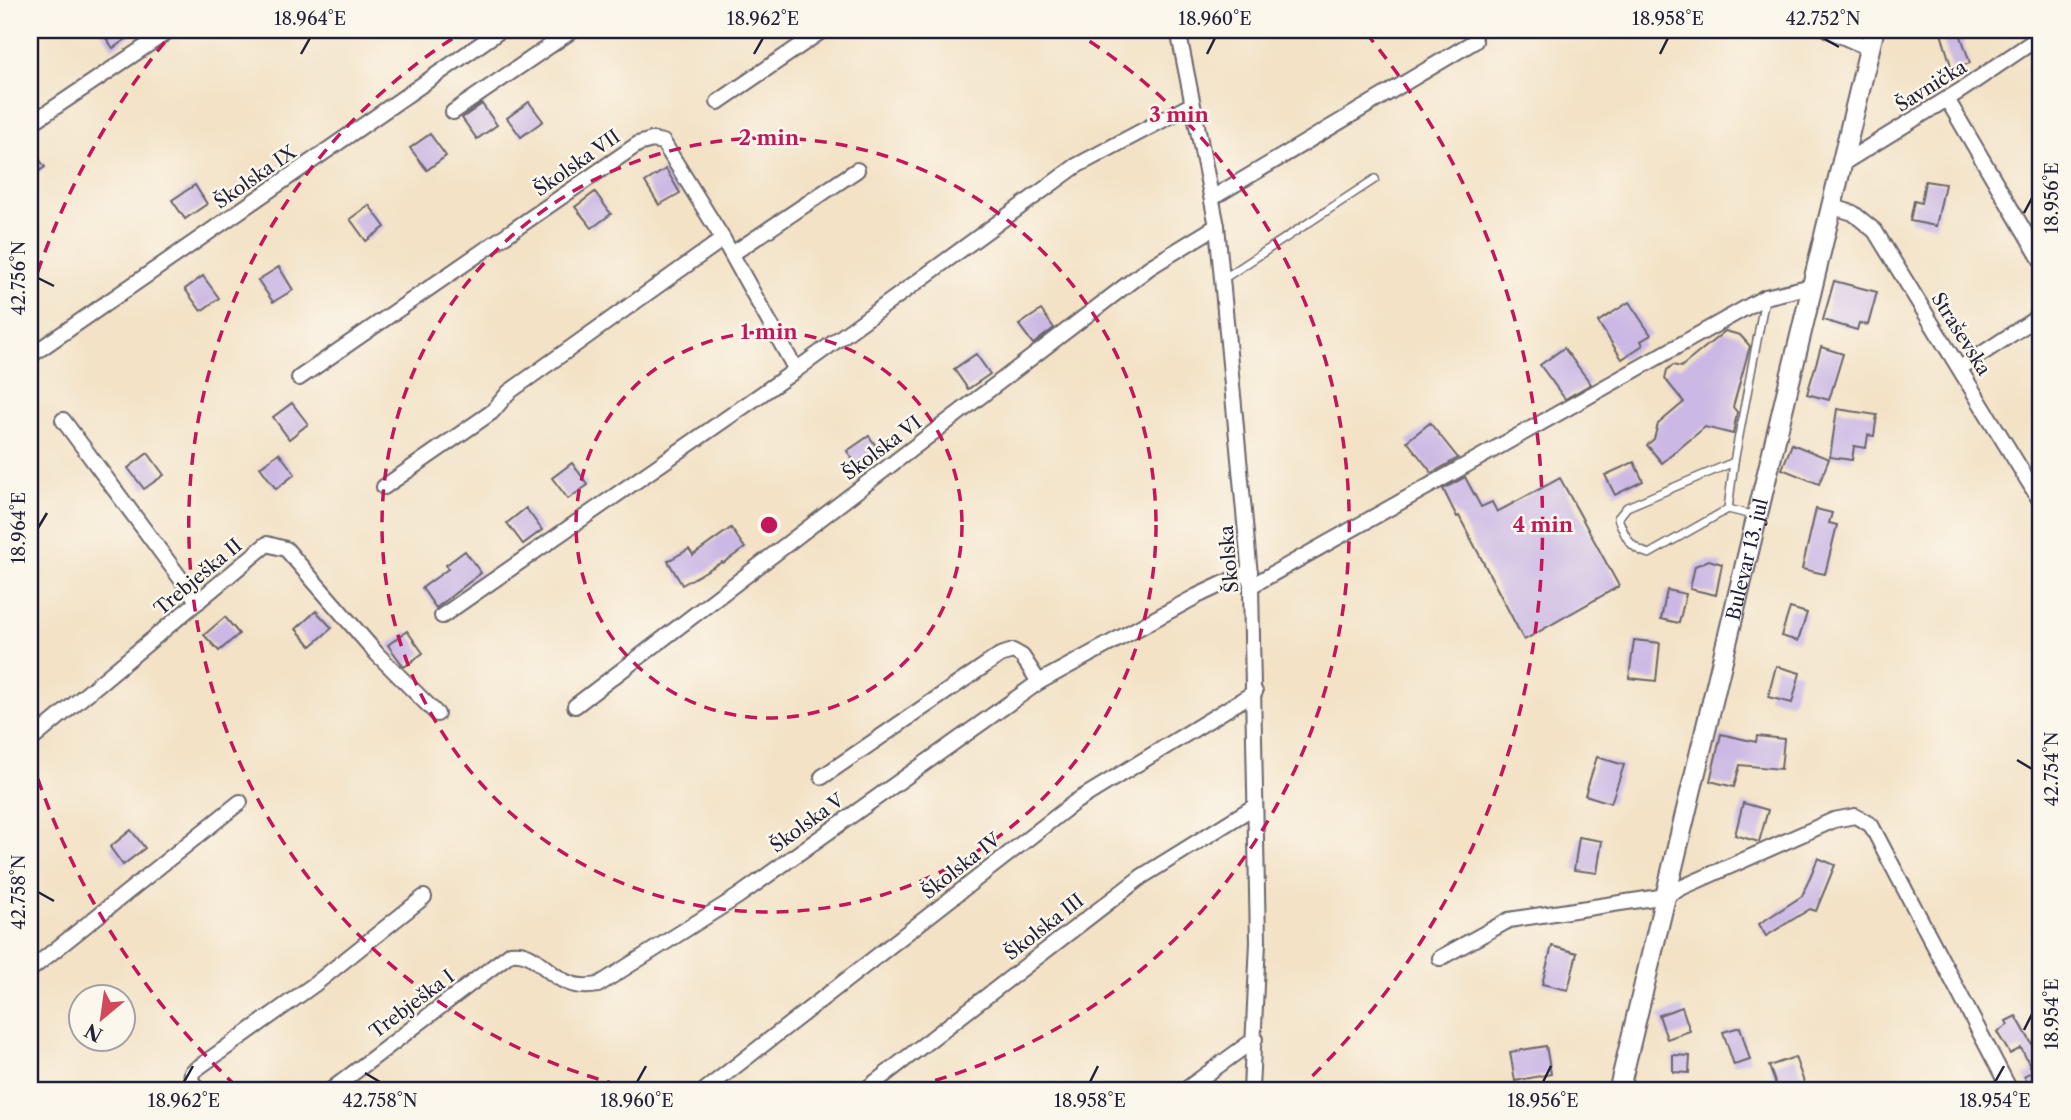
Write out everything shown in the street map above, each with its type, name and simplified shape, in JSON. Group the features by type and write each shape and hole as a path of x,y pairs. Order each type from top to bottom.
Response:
{"street":[{"path":"30,124 170,30"},
{"name":"Školska IX","path":"30,356 501,30"},
{"path":"453,112 573,30"},
{"path":"719,102 823,30"},
{"name":"Školska","path":"1178,30 1217,226 1251,578 1258,942 1251,1090"},
{"path":"1828,30 1872,39"},
{"name":"Šavnička","path":"1840,165 1947,99 2041,36"},
{"name":"Bulevar 13. jul","path":"1619,1090 1872,39"},
{"path":"1212,198 1475,41"},
{"path":"1947,99 2041,260"},
{"path":"442,616 796,370 1076,166 1191,105"},
{"name":"Školska VII","path":"299,378 638,144 652,140 663,142 732,254 796,370"},
{"path":"732,254 857,170"},
{"name":"Straševska","path":"1830,206 1853,213 1875,231 2037,485 2041,502"},
{"name":"Školska VI","path":"575,706 1150,267 1217,226"},
{"path":"384,487 492,412 509,392 723,239"},
{"name":"Školska V","path":"519,952 527,954 557,979 580,986 593,986 737,897 1039,681 1197,596 1251,578 1765,297 1812,286"},
{"path":"1960,368 2041,315"},
{"path":"63,420 198,602"},
{"name":"Trebješka II","path":"30,741 267,544 286,549 377,654 437,714"},
{"name":"Školska V","path":"822,777 1000,655 1013,651 1022,656 1039,681"},
{"name":"Školska IV","path":"705,1090 1074,802 1255,692"},
{"path":"30,970 240,802"},
{"name":"Školska III","path":"865,1090 1141,877 1255,806"},
{"path":"1440,958 1509,920 1666,896 1834,820 1855,816 1871,825 2010,1090"},
{"path":"199,1090 191,1081 192,1072 315,984 424,897"},
{"name":"Trebješka I","path":"331,1090 511,953 519,952"},
{"path":"1185,1090 1255,1039"}],"lane":[{"path":"1223,279 1375,179"},
{"path":"1728,509 1734,462 1765,297"},
{"path":"1734,462 1627,508 1618,518 1628,543 1649,554 1728,509 1757,517"}],"building":[{"path":"100,30 139,30 113,48"},
{"path":"1940,30 1959,30 1970,63 1952,69"},
{"path":"529,102 543,121 521,137 507,118"},
{"path":"482,104 497,125 477,139 462,118"},
{"path":"430,134 446,156 427,170 410,148"},
{"path":"30,147 45,167 30,178"},
{"path":"666,169 680,193 659,205 645,182"},
{"path":"1925,181 1945,184 1936,226 1910,221 1914,201 1921,203"},
{"path":"195,185 207,204 185,219 172,200"},
{"path":"595,192 611,214 592,228 575,207"},
{"path":"369,205 385,227 366,241 350,219"},
{"path":"279,267 293,290 273,302 258,280"},
{"path":"203,276 219,298 201,311 185,289"},
{"path":"1834,281 1877,292 1868,325 1859,323 1857,330 1823,320"},
{"path":"1629,302 1651,335 1641,341 1643,345 1622,359 1598,322"},
{"path":"1041,310 1054,328 1033,344 1019,325"},
{"path":"1725,331 1740,335 1750,346 1733,407 1737,412 1733,434 1705,427 1662,463 1647,445 1654,439 1658,424 1684,402 1665,379 1667,370 1673,365 1681,367"},
{"path":"1821,347 1843,354 1829,400 1807,394"},
{"path":"1564,348 1591,384 1565,399 1540,365"},
{"path":"976,354 990,374 968,389 954,369"},
{"path":"292,403 308,424 289,439 273,417"},
{"path":"1837,409 1877,415 1874,436 1868,435 1866,448 1854,446 1852,460 1830,457"},
{"path":"1430,423 1458,458 1432,473 1407,441"},
{"path":"869,436 883,456 861,471 847,451"},
{"path":"1792,444 1829,459 1819,484 1782,469"},
{"path":"148,453 164,475 144,489 128,468"},
{"path":"279,453 295,474 276,489 260,467"},
{"path":"1634,462 1643,481 1615,495 1605,475"},
{"path":"572,463 588,485 568,499 552,478"},
{"path":"1465,477 1481,507 1492,502 1497,512 1560,478 1619,586 1524,640 1443,489"},
{"path":"526,508 542,530 523,544 507,523"},
{"path":"1816,509 1832,513 1829,523 1837,525 1825,574 1802,569"},
{"path":"731,528 745,548 682,585 668,561 689,549 693,555"},
{"path":"465,551 481,573 436,608 422,588 448,569 446,565"},
{"path":"1709,560 1722,564 1716,595 1690,589 1695,566"},
{"path":"1667,590 1686,594 1679,623 1661,619"},
{"path":"1790,608 1807,613 1798,641 1781,636"},
{"path":"316,611 332,628 311,646 296,629"},
{"path":"225,617 239,634 219,651 204,635"},
{"path":"407,631 423,653 404,667 388,645"},
{"path":"1634,640 1660,643 1656,681 1629,678"},
{"path":"1776,666 1800,673 1792,703 1768,697"},
{"path":"1721,734 1756,742 1757,736 1784,739 1781,769 1740,765 1734,787 1710,781"},
{"path":"1597,757 1624,765 1611,803 1585,795"},
{"path":"1743,803 1768,810 1759,842 1735,835"},
{"path":"131,830 145,848 123,865 110,847"},
{"path":"1579,837 1602,841 1597,873 1574,870"},
{"path":"1818,858 1835,865 1816,911 1810,909 1766,936 1759,924 1802,896"},
{"path":"1552,946 1577,953 1568,990 1542,984"},
{"path":"1682,1007 1690,1031 1667,1039 1659,1015"},
{"path":"2016,1016 2036,1051 2041,1048 2041,1087 2040,1084 2031,1089 2024,1076 2033,1071 2021,1048 2010,1054 1997,1032 2008,1025 2006,1021"},
{"path":"1740,1027 1750,1060 1734,1065 1723,1032"},
{"path":"1546,1046 1551,1074 1515,1081 1510,1052"},
{"path":"1673,1055 1690,1056 1689,1073 1673,1072"},
{"path":"1795,1057 1805,1085 1791,1090 1778,1090 1769,1066"}]}
